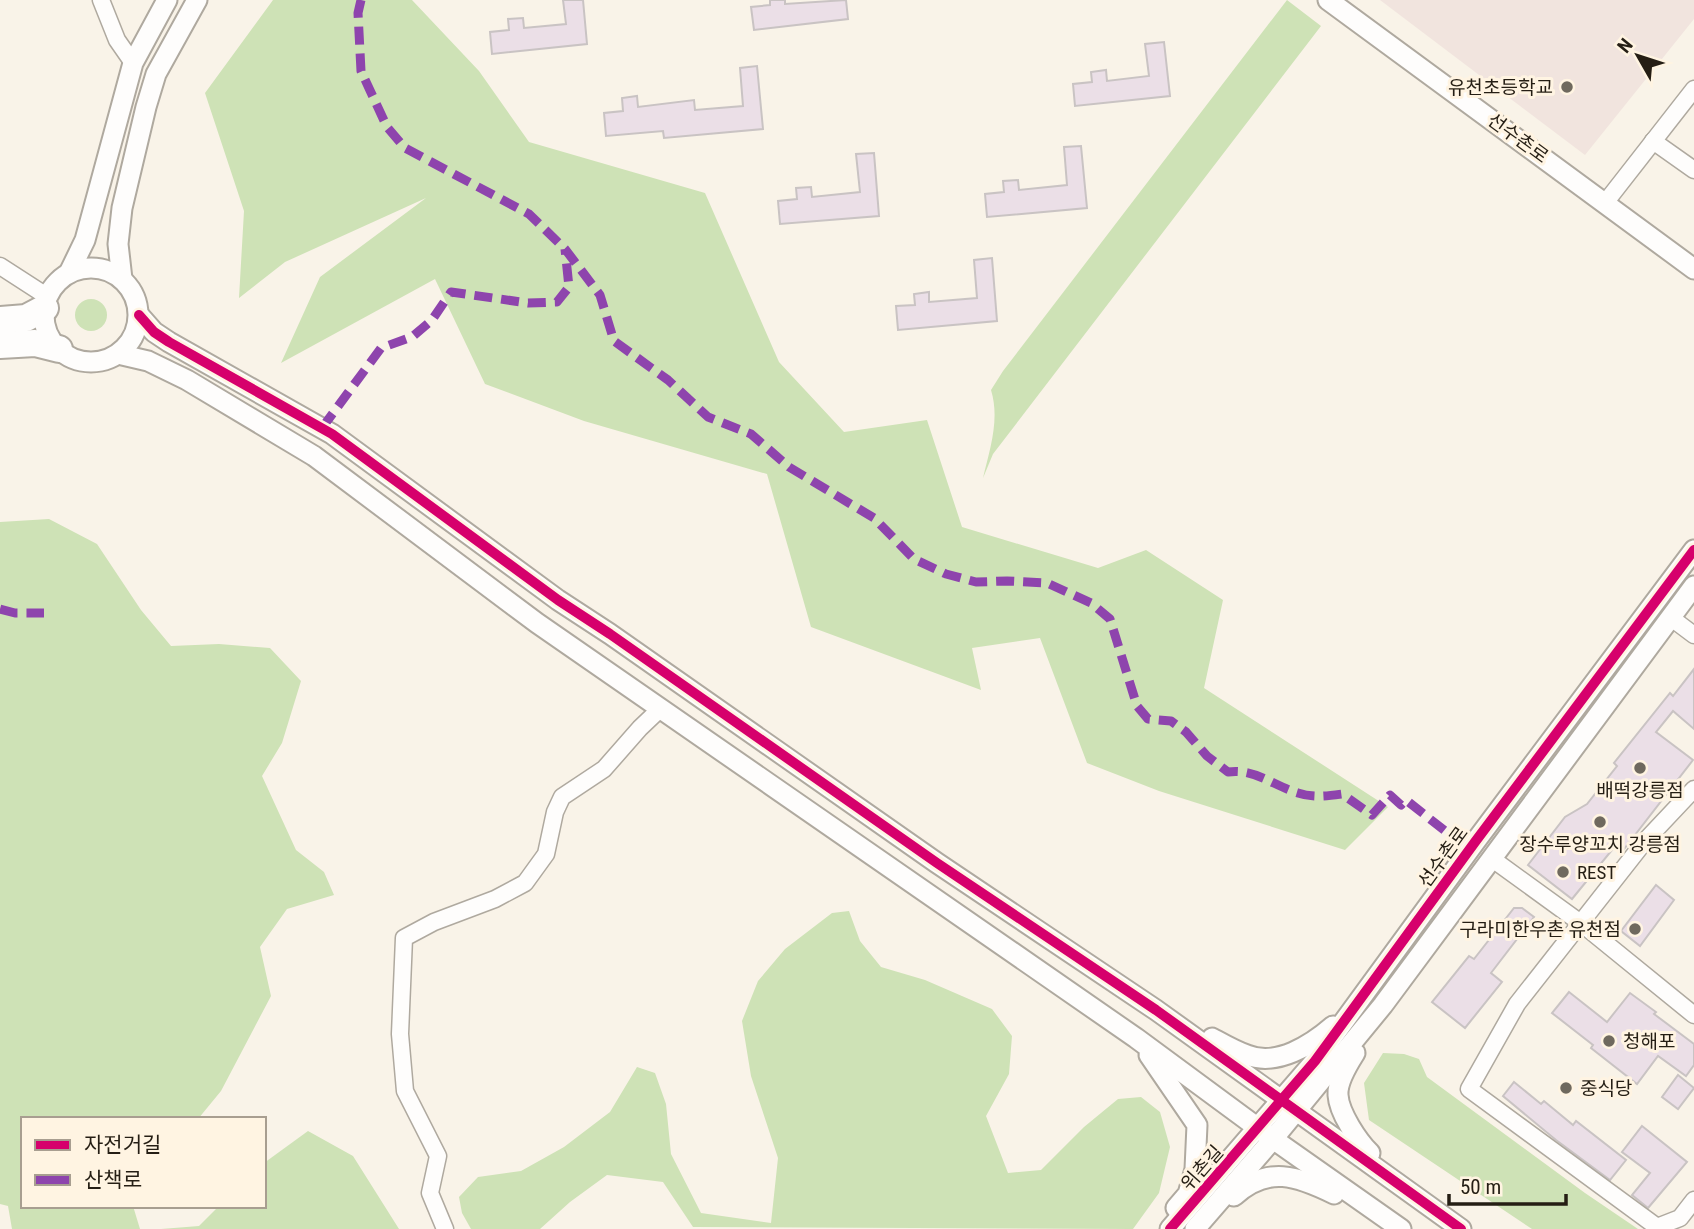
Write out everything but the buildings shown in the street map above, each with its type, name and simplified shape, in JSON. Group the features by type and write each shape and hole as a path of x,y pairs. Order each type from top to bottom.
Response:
{"highway":[{"path":"0,320 26,318 46,302"},
{"path":"0,345 35,343 59,349"}],"street":[{"path":"101,0 117,40 133,63"},
{"path":"69,274 85,240 133,63 167,0"},
{"path":"122,279 118,244 122,208 146,107 156,74 197,0"},
{"name":"선수촌로","path":"1328,0 1694,269"},
{"path":"1605,203 1694,89"},
{"path":"1653,141 1694,170"},
{"path":"0,266 46,302"},
{"path":"97,268 122,279 134,295 138,315 133,337 118,354 92,363 77,360 59,349 47,332 46,302 57,282 83,269 97,268"},
{"path":"138,315 154,332 169,342 332,434 558,600 937,863 1156,1010 1461,1229"},
{"path":"118,354 148,361 187,380 314,456 537,623 1136,1038 1395,1225"},
{"name":"선수촌로","path":"1289,1105 1315,1061 1694,550"},
{"name":"선수촌로","path":"1266,1134 1289,1105 1383,1005 1694,586"},
{"path":"1653,603 1694,635"},
{"path":"445,1229 430,1193 438,1156 405,1091 400,1034 404,938 434,922 495,899 525,883 546,854 555,812 562,797 604,769 660,709"},
{"path":"1694,789 1645,841 1517,1004 1469,1089 1657,1227 1680,1218 1694,1200"},
{"path":"1491,858 1582,924 1694,1015"},
{"path":"1383,1005 1343,1072 1338,1094 1356,1139 1406,1188"},
{"path":"1156,1010 1250,1057 1279,1057 1322,1036 1353,1010"},
{"path":"1136,1038 1197,1125 1195,1169 1188,1194 1160,1229"},
{"path":"1196,1229 1266,1134"},
{"name":"위촌길","path":"1170,1229 1266,1134"},
{"path":"1196,1229 1248,1184 1280,1176 1304,1179 1395,1225"}],"shaded area":[{"name":"유천초등학교","path":"1380,0 1694,0 1694,19 1585,155"}],"green space":[{"path":"273,0 412,0 479,71 529,142 705,193 779,362 844,432 927,420 962,527 1098,568 1146,550 1223,600 1204,688 1388,807 1345,850 1159,791 1087,763 1040,638 972,648 981,690 811,627 767,474 584,421 485,384 435,279 281,363 320,277 426,198 285,262 239,298 244,211 205,93"},
{"path":"1287,0 1321,26 993,454 983,478 995,412 991,390 1003,371"},
{"path":"91,299 103,303 107,315 103,327 91,331 79,327 75,315 79,303"},
{"path":"49,519 97,544 141,610 171,646 219,644 270,648 301,681 282,743 262,776 296,850 324,872 334,895 287,909 260,947 271,996 221,1091 200,1117 21,1117 21,1208 134,1208 140,1229 12,1229 8,1206 0,1204 0,522"},
{"path":"849,911 860,941 881,967 925,980 992,1009 1012,1036 1009,1074 986,1116 1008,1173 1041,1170 1084,1127 1118,1099 1141,1097 1160,1112 1170,1147 1159,1193 1133,1229 693,1227 663,1182 607,1175 570,1202 540,1229 471,1229 462,1213 459,1197 478,1177 521,1171 564,1147 610,1112 637,1067 655,1073 666,1104 671,1154 701,1213 771,1223 778,1158 751,1076 742,1021 758,981 785,949 832,913"},
{"path":"1383,1053 1404,1054 1419,1059 1427,1077 1638,1229 1532,1229 1369,1120 1364,1083"},
{"path":"308,1131 353,1156 399,1229 161,1229 199,1226 217,1208 266,1208 266,1162"}],"marked path":[{"path":"361,0 358,13 361,71 387,127 405,148 529,214 565,249 600,295 614,341 668,380 708,417 751,434 789,467 874,518 914,559 946,574 976,582 1047,583 1091,603 1110,619 1137,706 1148,719 1171,721 1228,772 1255,775 1304,795 1342,794 1372,815 1390,795 1401,805 1406,800 1454,838"},
{"path":"322,428 381,348 412,337 432,320 451,292 528,303 557,302 569,287 565,249"},
{"path":"0,609 15,613 44,613"}],"cycle path":[{"path":"139,315 154,332 169,342 332,434 558,600 937,863 1156,1010 1461,1229"},
{"path":"1170,1229 1315,1061 1694,550"}],"place":[{"name":"유천초등학교","path":"1567,87"},
{"name":"배떡강릉점","path":"1640,768"},
{"name":"장수루양꼬치 강릉점","path":"1600,822"},
{"name":"REST","path":"1563,872"},
{"name":"구라미한우촌 유천점","path":"1635,929"},
{"name":"청해포","path":"1609,1041"},
{"name":"중식당","path":"1566,1088"}]}
